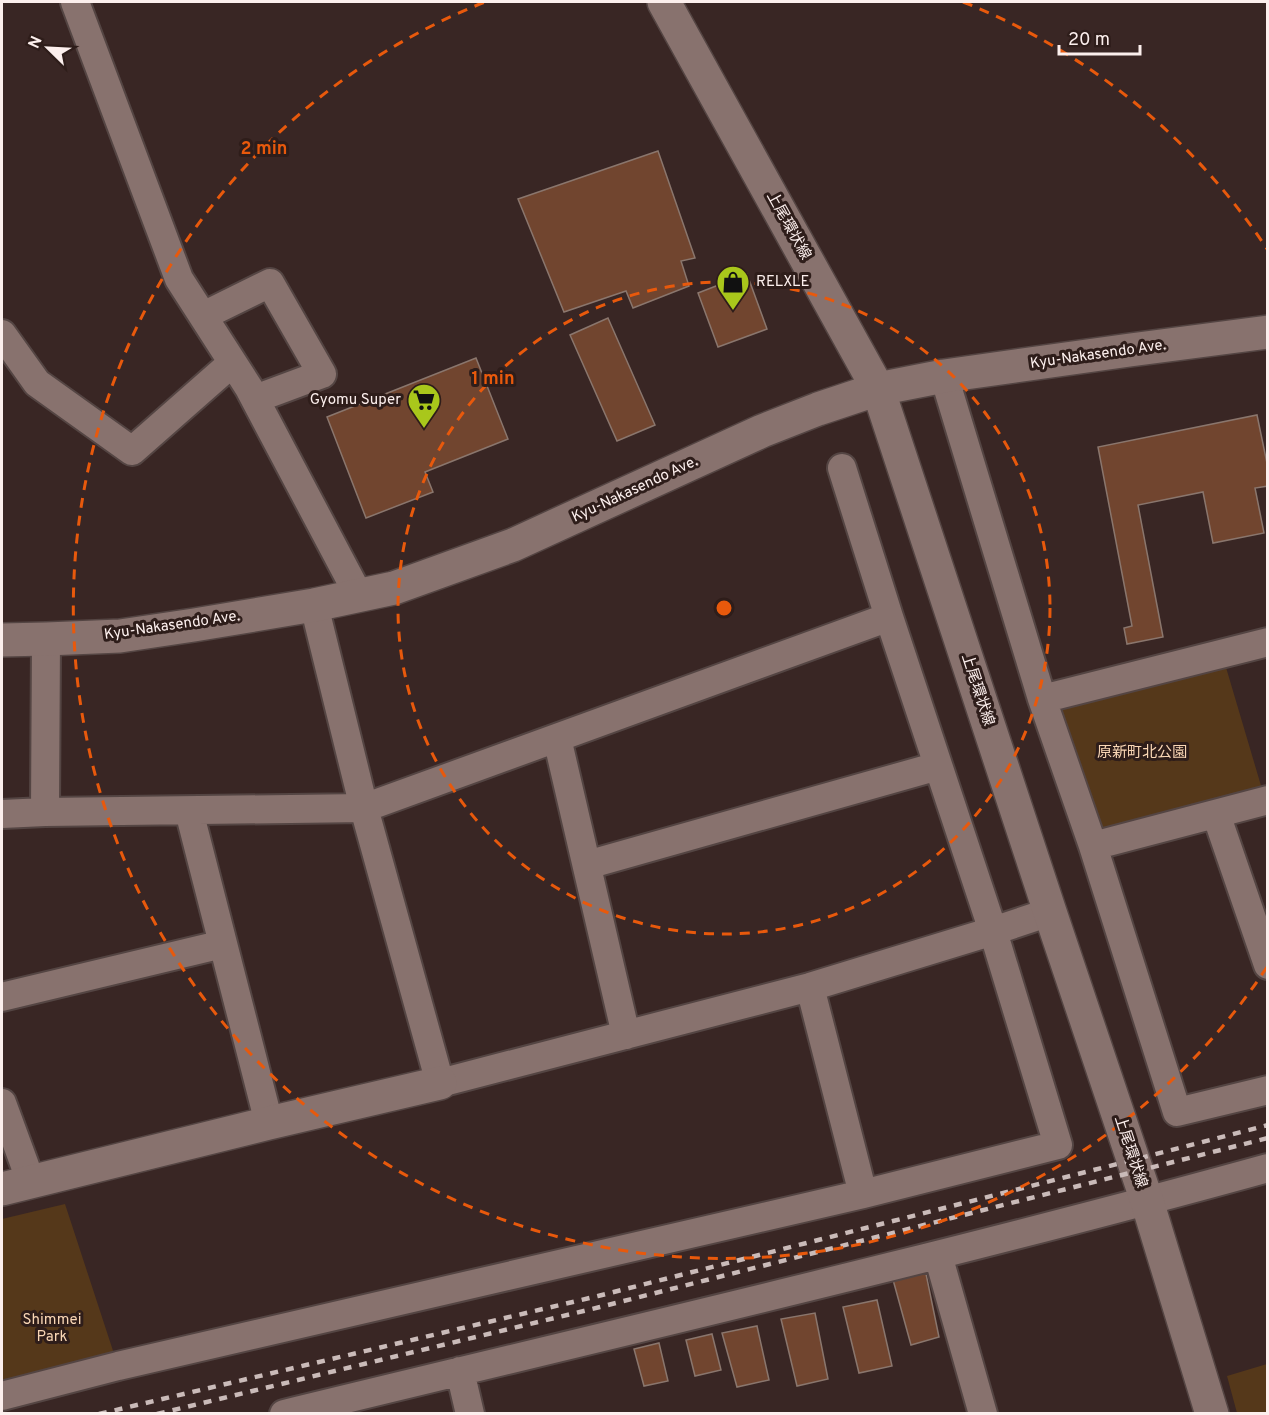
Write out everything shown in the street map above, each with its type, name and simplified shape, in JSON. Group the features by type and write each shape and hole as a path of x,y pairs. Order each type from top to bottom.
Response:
{"main road":[{"name":"上尾環状線","path":"664,2 878,389 1147,1201 1212,1413"},
{"name":"Kyu-Nakasendo Ave.","path":"2,640 120,636 314,605 394,588 513,545 762,431 878,389 944,376 1268,332"},
{"path":"16,1186 269,1122 440,1083"}],"street":[{"path":"75,2 179,279 255,399 359,596"},
{"path":"203,316 270,283 322,374 255,399"},
{"path":"2,334 37,383 132,451 232,363"},
{"path":"944,376 1042,699 1093,846 1177,1112 1268,1090"},
{"path":"2,1396 118,1366 863,1194 1058,1145 993,931 842,468"},
{"path":"314,605 364,808 440,1083 810,987 1050,912"},
{"path":"2,814 364,808 889,617"},
{"path":"45,812 46,639"},
{"path":"1042,699 1268,642"},
{"path":"557,738 626,1035"},
{"path":"586,865 938,766"},
{"path":"1093,846 1268,800"},
{"path":"189,811 269,1122"},
{"path":"1216,814 1266,952"},
{"path":"2,997 223,944"},
{"path":"810,987 863,1194"},
{"path":"2,1102 16,1186"},
{"path":"284,1413 938,1255 1268,1168"},
{"path":"938,1255 982,1413"},
{"path":"460,1371 470,1413"}],"green space":[{"name":"原新町北公園","path":"1225,664 1262,789 1105,830 1094,824 1059,716 1065,705"},
{"name":"Shimmei Park","path":"65,1204 118,1366 2,1396 2,1219"},
{"path":"1267,1364 1267,1413 1237,1413 1227,1376"}],"building":[{"path":"658,151 695,258 681,261 689,286 633,308 626,291 564,312 518,199"},
{"path":"747,274 767,329 718,347 698,293"},
{"path":"608,318 655,425 617,441 570,335"},
{"path":"476,358 508,439 425,472 433,492 366,518 327,417"},
{"path":"1257,415 1268,468 1268,486 1255,488 1264,533 1213,543 1203,492 1138,505 1163,637 1127,644 1124,628 1132,626 1098,447"},
{"path":"925,1269 939,1337 911,1345 892,1276"},
{"path":"877,1300 892,1366 859,1373 843,1307"},
{"path":"815,1313 828,1379 797,1386 781,1319"},
{"path":"757,1326 769,1380 737,1387 722,1333"},
{"path":"712,1334 721,1370 695,1376 686,1340"},
{"path":"659,1343 668,1381 644,1386 634,1349"}],"railway":[{"path":"99,1414 598,1296 1268,1125"},
{"path":"157,1414 600,1307 1268,1138"}],"place":[{"name":"RELXLE","path":"733,311"},
{"name":"Gyomu Super","path":"424,429"}]}
